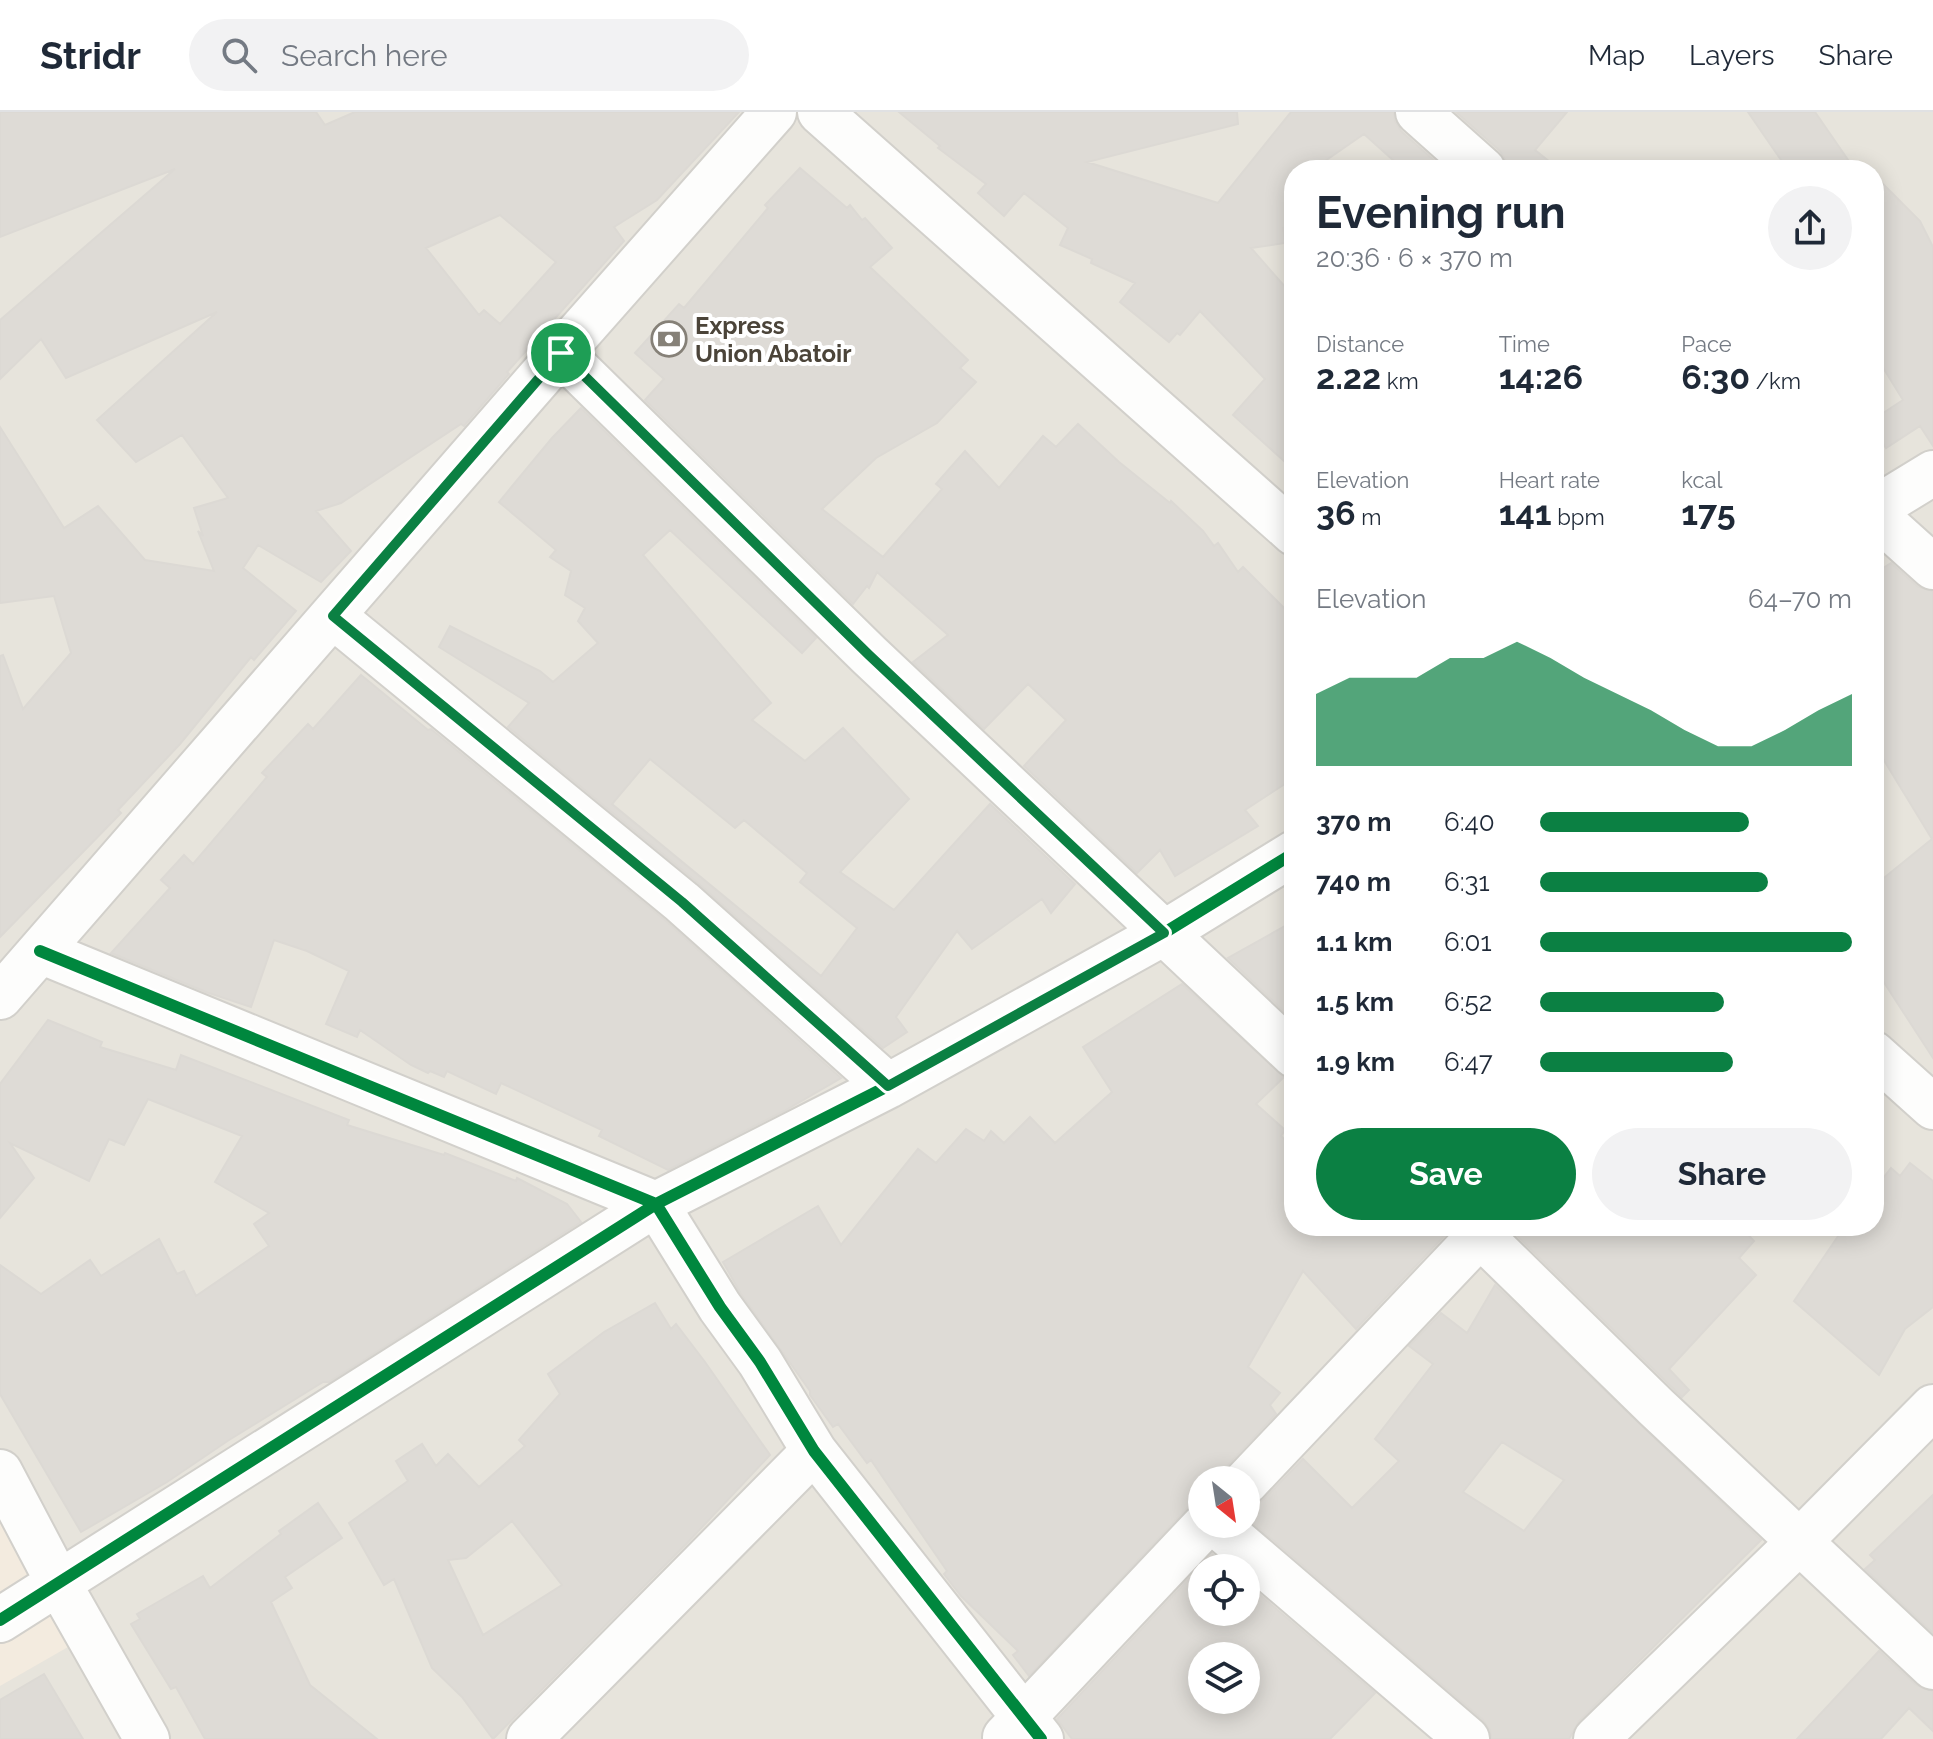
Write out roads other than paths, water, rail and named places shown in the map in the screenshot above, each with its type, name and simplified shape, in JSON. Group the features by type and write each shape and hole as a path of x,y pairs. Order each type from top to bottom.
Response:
{"street":[{"path":"0,997 774,112"},
{"path":"820,112 1284,524"},
{"path":"1418,112 1472,160"},
{"path":"561,353 869,655 1284,1046"},
{"path":"1884,505 1933,473"},
{"path":"1884,521 1933,567"},
{"path":"333,616 682,902 888,1086"},
{"path":"0,1620 656,1204 888,1086 1164,933 1284,859"},
{"path":"40,951 656,1204 720,1307 760,1362 814,1451 1023,1731 1194,1538"},
{"path":"1884,1063 1933,1107"},
{"path":"1260,1467 1470,1236"},
{"path":"1481,1236 1656,1407 1933,1667"},
{"path":"1596,1739 1933,1407"},
{"path":"529,1739 814,1451"},
{"path":"0,1472 147,1739"},
{"path":"1232,1538 1467,1739"}],"place":[{"name":"Express Union Abatoir","path":"669,339"}]}
